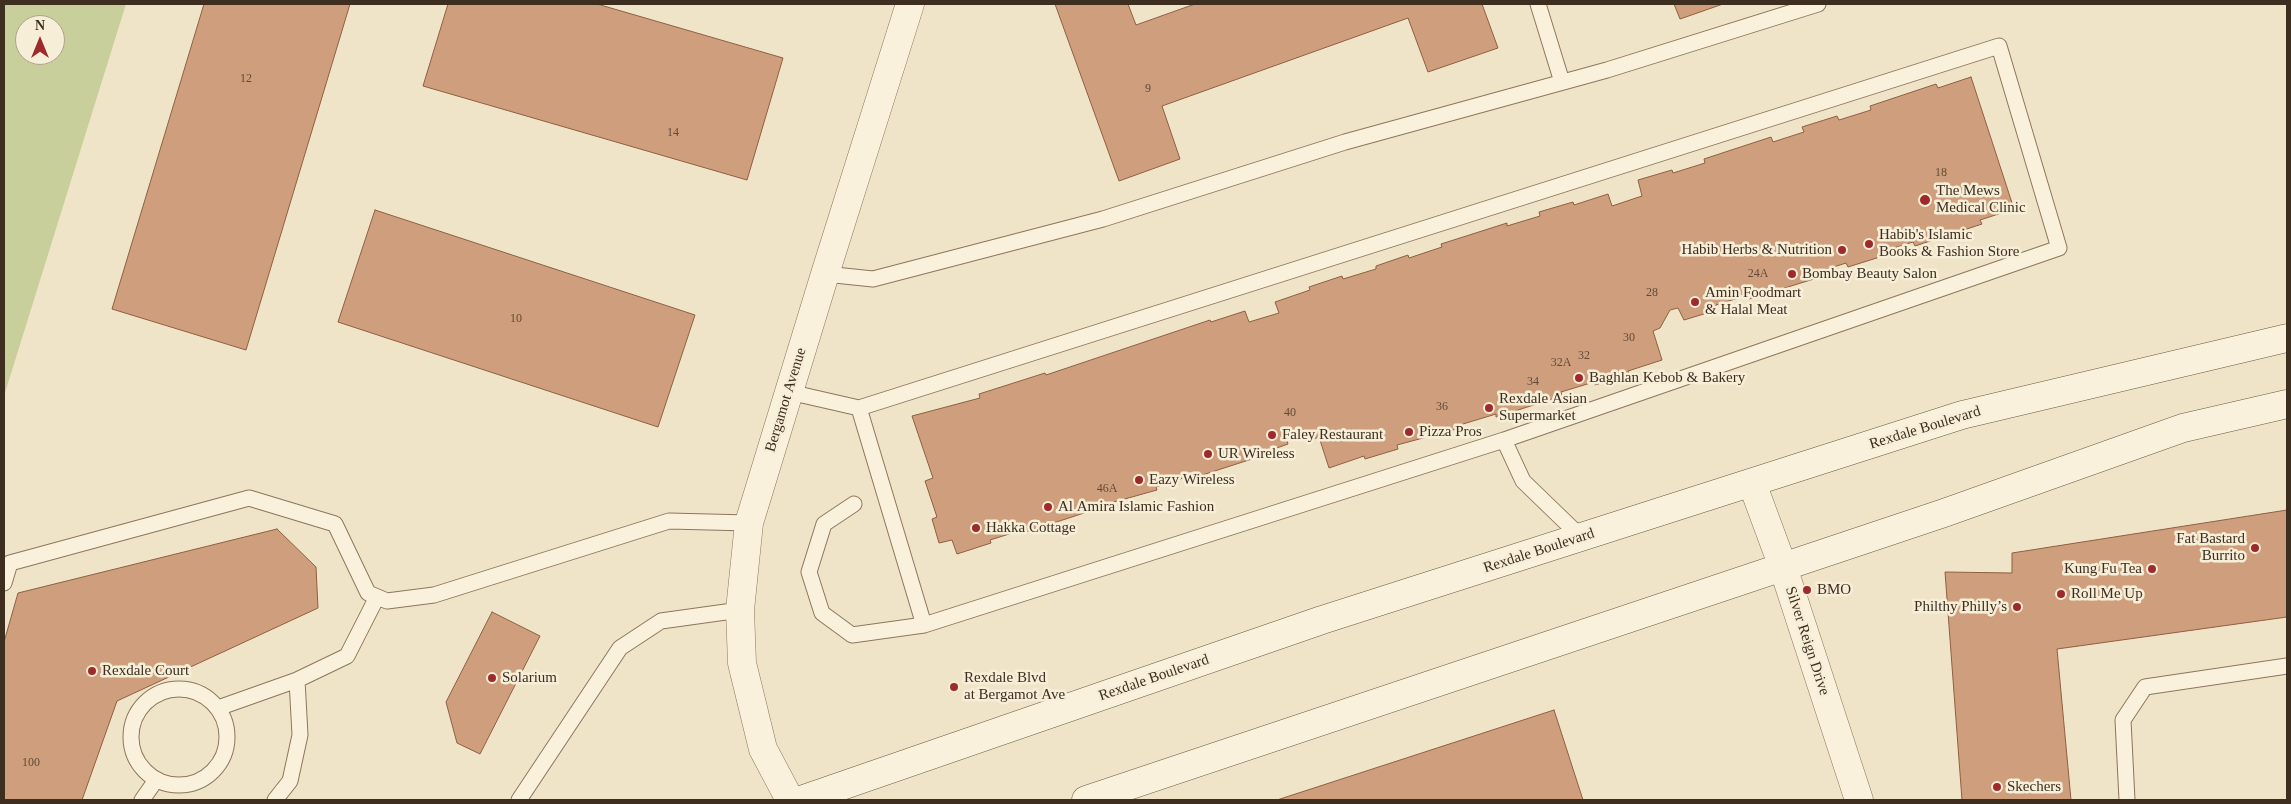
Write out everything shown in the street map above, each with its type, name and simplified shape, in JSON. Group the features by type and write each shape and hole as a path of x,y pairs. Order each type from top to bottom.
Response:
{"main road":[{"name":"Bergamot Avenue","path":"790,800 763,749 742,663 740,610 749,522 824,274 910,4"},
{"name":"Rexdale Boulevard","path":"802,800 1322,620 1962,415 2287,338"},
{"path":"1086,800 1944,513 2183,428 2287,404"},
{"name":"Silver Reign Drive","path":"1752,483 1783,567 1859,800"}],"lane":[{"path":"1538,4 1562,82"},
{"path":"824,274 873,279 1104,219 1345,142 1607,70 1818,4"},
{"path":"789,392 859,408 1999,46 2060,248 1504,440 924,625 852,635 822,614 809,572 824,524 854,504"},
{"path":"859,408 924,625"},
{"path":"1504,440 1523,481 1582,538"},
{"path":"4,583 10,563 249,498 335,524 368,593 387,602 434,595 669,521 749,522"},
{"path":"218,708 297,680 347,656 376,597"},
{"path":"519,800 620,648 661,621 740,610"},
{"path":"2127,800 2123,720 2145,687 2287,666"},
{"path":"275,800 290,781 300,735 297,680"},
{"path":"177,689 199,694 218,708 225,723 228,738 224,755 216,769 203,779 188,785 172,785 156,780 144,770 136,757 132,742 132,726 138,713 148,701 162,693 177,689"},
{"path":"142,800 156,780"}],"green space":[{"path":"4,4 126,4 4,396"}],"building":[{"path":"204,4 350,4 246,350 112,309"},
{"path":"448,4 597,4 783,58 747,180 423,86"},
{"path":"1055,4 1128,4 1136,25 1195,4 1482,4 1498,48 1428,72 1408,18 1162,106 1180,159 1119,181"},
{"path":"1674,4 1723,4 1680,19"},
{"path":"1971,77 2014,209 1980,220 1982,224 1915,246 1913,242 1881,252 1883,256 1848,267 1846,263 1815,273 1817,278 1749,299 1748,295 1716,305 1717,310 1684,320 1678,308 1670,310 1660,328 1653,331 1662,360 1628,371 1629,374 1595,385 1594,382 1561,392 1562,396 1496,417 1496,414 1463,424 1464,427 1397,445 1398,449 1365,459 1364,456 1329,468 1319,437 1311,440 1293,432 1285,434 1288,444 1254,456 1255,458 1190,479 1189,476 1156,487 1157,490 1089,509 1090,511 1023,533 1022,530 990,540 991,543 957,554 952,540 939,543 932,519 937,517 925,481 933,478 912,416 980,398 979,394 1045,373 1046,375 1210,320 1211,322 1245,311 1249,322 1279,313 1275,302 1310,290 1309,287 1342,276 1343,279 1376,269 1376,266 1408,255 1409,258 1442,247 1441,244 1507,223 1507,226 1540,216 1539,212 1573,202 1574,205 1608,194 1612,206 1642,196 1638,180 1672,170 1673,173 1705,163 1704,159 1771,137 1773,142 1804,132 1802,127 1837,116 1839,120 1871,110 1870,106 1936,84 1938,88"},
{"path":"375,210 695,315 658,427 338,322"},
{"path":"2287,510 2287,617 2057,649 2071,800 1962,800 1945,572 2012,573 2012,553"},
{"name":"Rexdale Court","path":"277,529 316,567 318,608 117,701 82,800 4,800 4,642 18,593"},
{"path":"492,612 540,636 480,754 457,743 446,702"},
{"path":"1554,710 1583,800 1277,800"}],"place":[{"name":"The Mews Medical Clinic","path":"1925,200"},
{"name":"Habib's Islamic Books & Fashion Store","path":"1869,244"},
{"name":"Habib Herbs & Nutrition","path":"1842,250"},
{"name":"Bombay Beauty Salon","path":"1792,274"},
{"name":"Amin Foodmart & Halal Meat","path":"1695,302"},
{"name":"Baghlan Kebob & Bakery","path":"1579,378"},
{"name":"Rexdale Asian Supermarket","path":"1489,408"},
{"name":"Pizza Pros","path":"1409,432"},
{"name":"Faley Restaurant","path":"1272,435"},
{"name":"UR Wireless","path":"1208,454"},
{"name":"Eazy Wireless","path":"1139,480"},
{"name":"Al Amira Islamic Fashion","path":"1048,507"},
{"name":"Hakka Cottage","path":"976,528"},
{"name":"Fat Bastard Burrito","path":"2255,548"},
{"name":"Kung Fu Tea","path":"2152,569"},
{"name":"BMO","path":"1807,590"},
{"name":"Roll Me Up","path":"2061,594"},
{"name":"Philthy Philly’s","path":"2017,607"},
{"name":"Rexdale Court","path":"92,671"},
{"name":"Solarium","path":"492,678"},
{"name":"Rexdale Blvd at Bergamot Ave","path":"954,687"},
{"name":"Skechers","path":"1997,787"}]}
